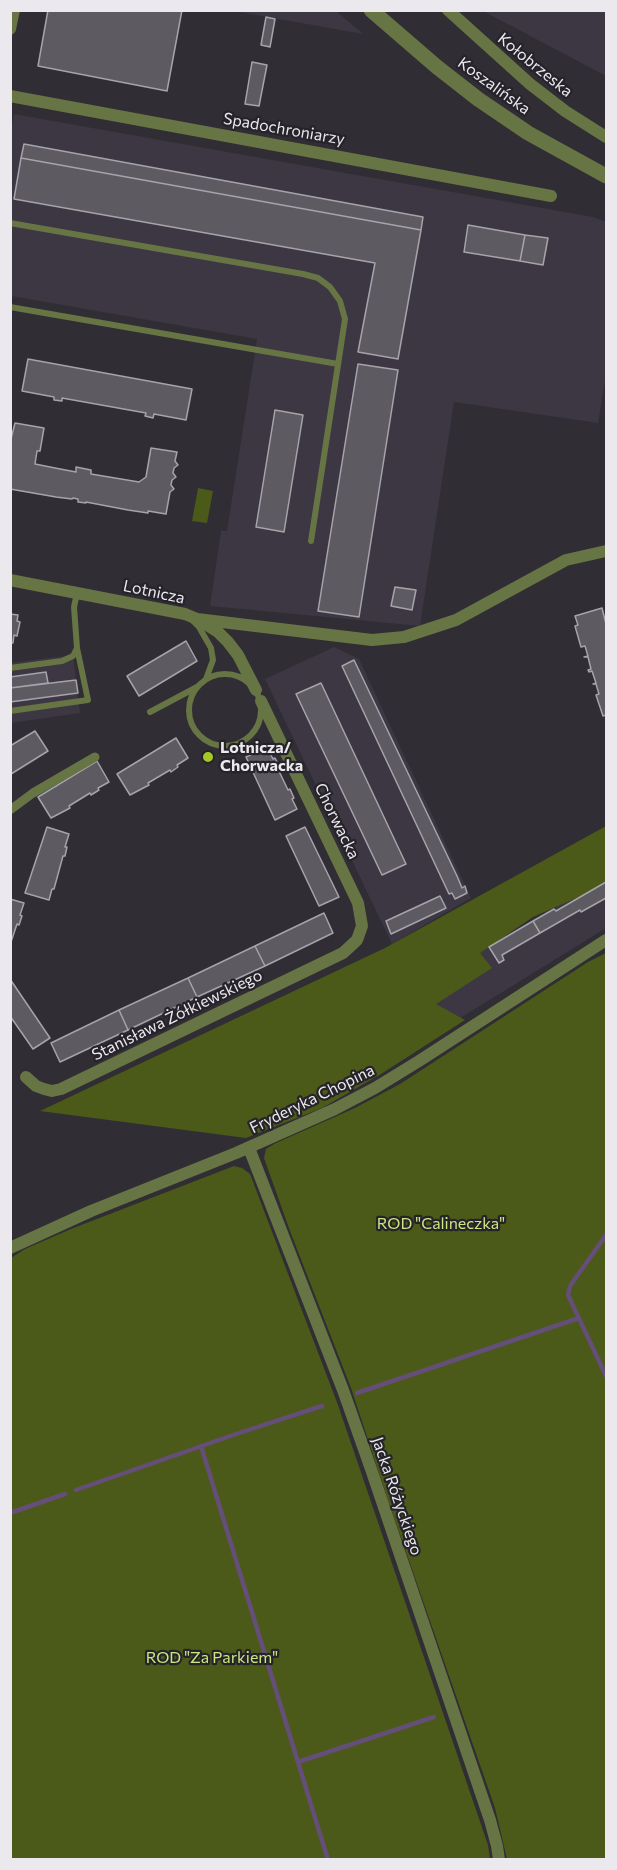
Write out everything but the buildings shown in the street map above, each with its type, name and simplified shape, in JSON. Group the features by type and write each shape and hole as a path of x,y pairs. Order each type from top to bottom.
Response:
{"street":[{"path":"10,29 14,10"},
{"name":"Koszalińska","path":"371,10 478,99 528,133 606,176"},
{"name":"Kołobrzeska","path":"448,10 530,84 565,111 606,137"},
{"name":"Spadochroniarzy","path":"10,96 551,196"},
{"path":"191,617 372,640 404,637 456,620 566,560 606,551"},
{"name":"Lotnicza","path":"10,580 191,617 218,632 228,642 238,655 258,695"},
{"name":"Chorwacka","path":"258,695 358,903 361,915 361,934 353,946 344,953"},
{"path":"10,810 33,793 95,757"},
{"name":"Fryderyka Chopina","path":"10,1248 91,1211 249,1148 335,1109 375,1088 510,1004 606,940"},
{"name":"Stanisława Żółkiewskiego","path":"26,1077 36,1086 44,1089 52,1091 62,1089 344,953"},
{"name":"Jacka Różyckiego","path":"249,1148 343,1390 371,1469 490,1820 499,1860"}],"lane":[{"path":"10,223 303,274 318,278 336,294 344,309 345,319 311,541"},
{"path":"10,307 338,364"},
{"path":"10,711 88,700 77,648 74,607 77,593"},
{"path":"191,617 211,648 213,660 206,679"},
{"path":"10,668 62,661 73,656 77,648"},
{"path":"150,712 198,686 206,679 224,674 239,676 248,681 258,695 261,717 253,734 229,746 213,744 198,733 190,718 189,707 198,686"}],"shaded area":[{"path":"234,11 336,11 363,34"},
{"path":"483,11 606,11 606,76"},
{"path":"14,114 593,217 606,222 606,375 598,423 454,402 420,626 210,606 221,531 227,531 257,339 11,296 10,135"},
{"path":"334,647 359,659 471,898 392,944 265,679"},
{"path":"73,655 80,713 11,723 10,663"},
{"path":"606,878 606,928 449,1025 428,995 447,971"}],"green space":[{"path":"198,488 213,491 207,523 192,521"},
{"path":"606,826 606,885 533,917 480,953 492,968 436,1004 465,1020 381,1074 322,1108 246,1138 40,1111 385,948"},
{"name":"ROD \"Calineczka\"","path":"606,953 606,1859 507,1859 495,1808 351,1388 264,1158 266,1149 276,1143 355,1108 400,1084 588,962"},
{"name":"ROD \"Za Parkiem\"","path":"234,1166 250,1174 338,1405 488,1845 490,1859 11,1859 11,1258 25,1249 71,1229"}],"waterway":[{"path":"606,1235 570,1286 568,1295 606,1376"},
{"path":"357,1393 579,1318"},
{"path":"76,1490 322,1406"},
{"path":"201,1446 328,1860"},
{"path":"10,1513 65,1494"},
{"path":"298,1762 434,1717"}],"place":[{"name":"Lotnicza/ Chorwacka","path":"208,757"}]}
